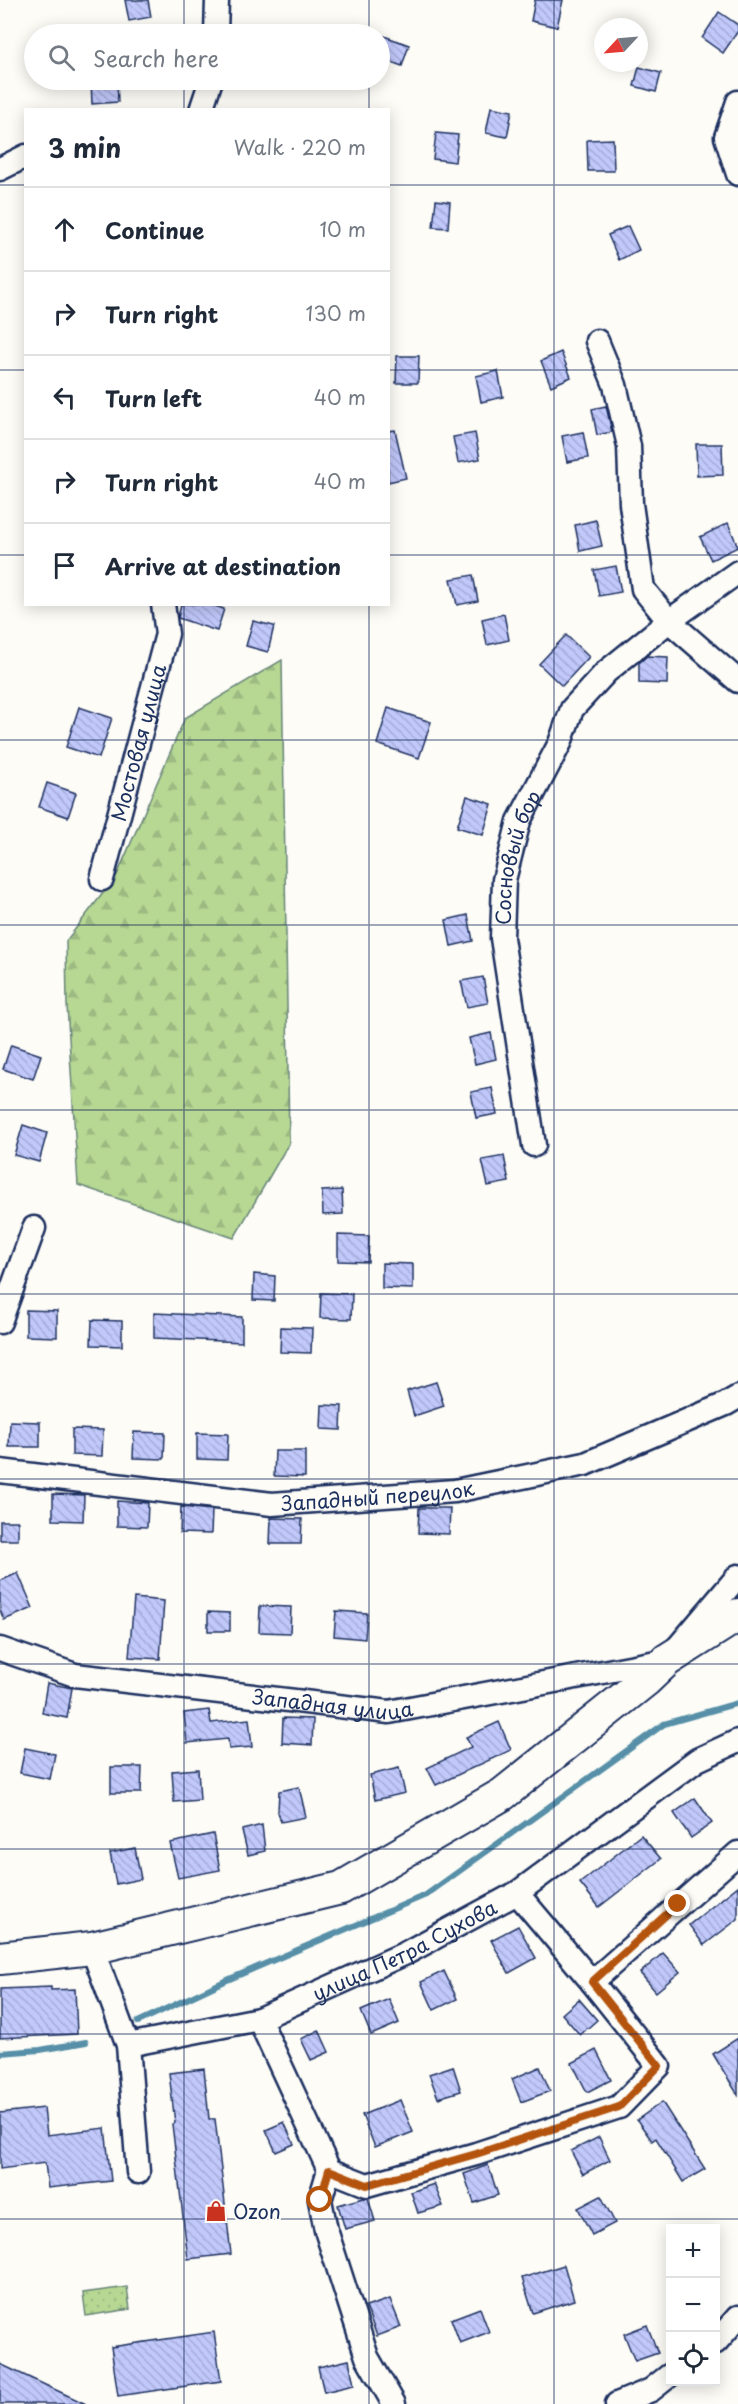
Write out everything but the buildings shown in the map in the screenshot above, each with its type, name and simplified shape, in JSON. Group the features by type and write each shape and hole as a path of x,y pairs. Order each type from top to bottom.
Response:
{"street":[{"path":"216,24 217,0"},
{"path":"202,108 208,90"},
{"path":"738,102 726,137 738,174"},
{"path":"0,169 24,157"},
{"path":"597,341 615,386 629,446 632,504 643,589 669,621 738,681"},
{"name":"Сосновый бор","path":"534,1145 502,938 504,880 519,821 560,743 572,709 606,672 669,621 738,572"},
{"name":"Мостовая улица","path":"102,879 167,634 163,606"},
{"path":"0,1322 34,1228"},
{"name":"Западный переулок","path":"0,1471 272,1504 455,1491 585,1464 738,1397"},
{"path":"0,1958 92,1948 341,1888 503,1794 646,1680 667,1660 738,1576"},
{"path":"667,1660 738,1615"},
{"name":"Западная улица","path":"0,1648 75,1675 389,1712 667,1660"},
{"name":"улица Петра Сухова","path":"128,2045 259,2019 406,1953 517,1893 697,1760 738,1741"},
{"path":"592,1982 738,1853"},
{"path":"329,2170 367,2185 476,2154 619,2107 659,2066 517,1893"},
{"path":"92,1948 128,2045 138,2172"},
{"path":"259,2019 329,2170 320,2200 326,2230 367,2357 394,2404"},
{"path":"720,2337 738,2317"},
{"path":"617,2404 651,2390 666,2378"}],"green space":[{"path":"282,660 289,1143 234,1238 78,1185 67,1005 66,941 117,875 185,718"},
{"path":"127,2287 130,2309 86,2316 83,2293"}],"waterway":[{"path":"138,2022 225,1981 426,1895 664,1724 738,1703"},
{"path":"0,2053 40,2050 86,2042"}],"place":[{"name":"Ozon","path":"216,2211"}],"route":[{"path":"320,2200 329,2170 367,2185 476,2154 619,2107 659,2066 592,1982 678,1904"}]}
